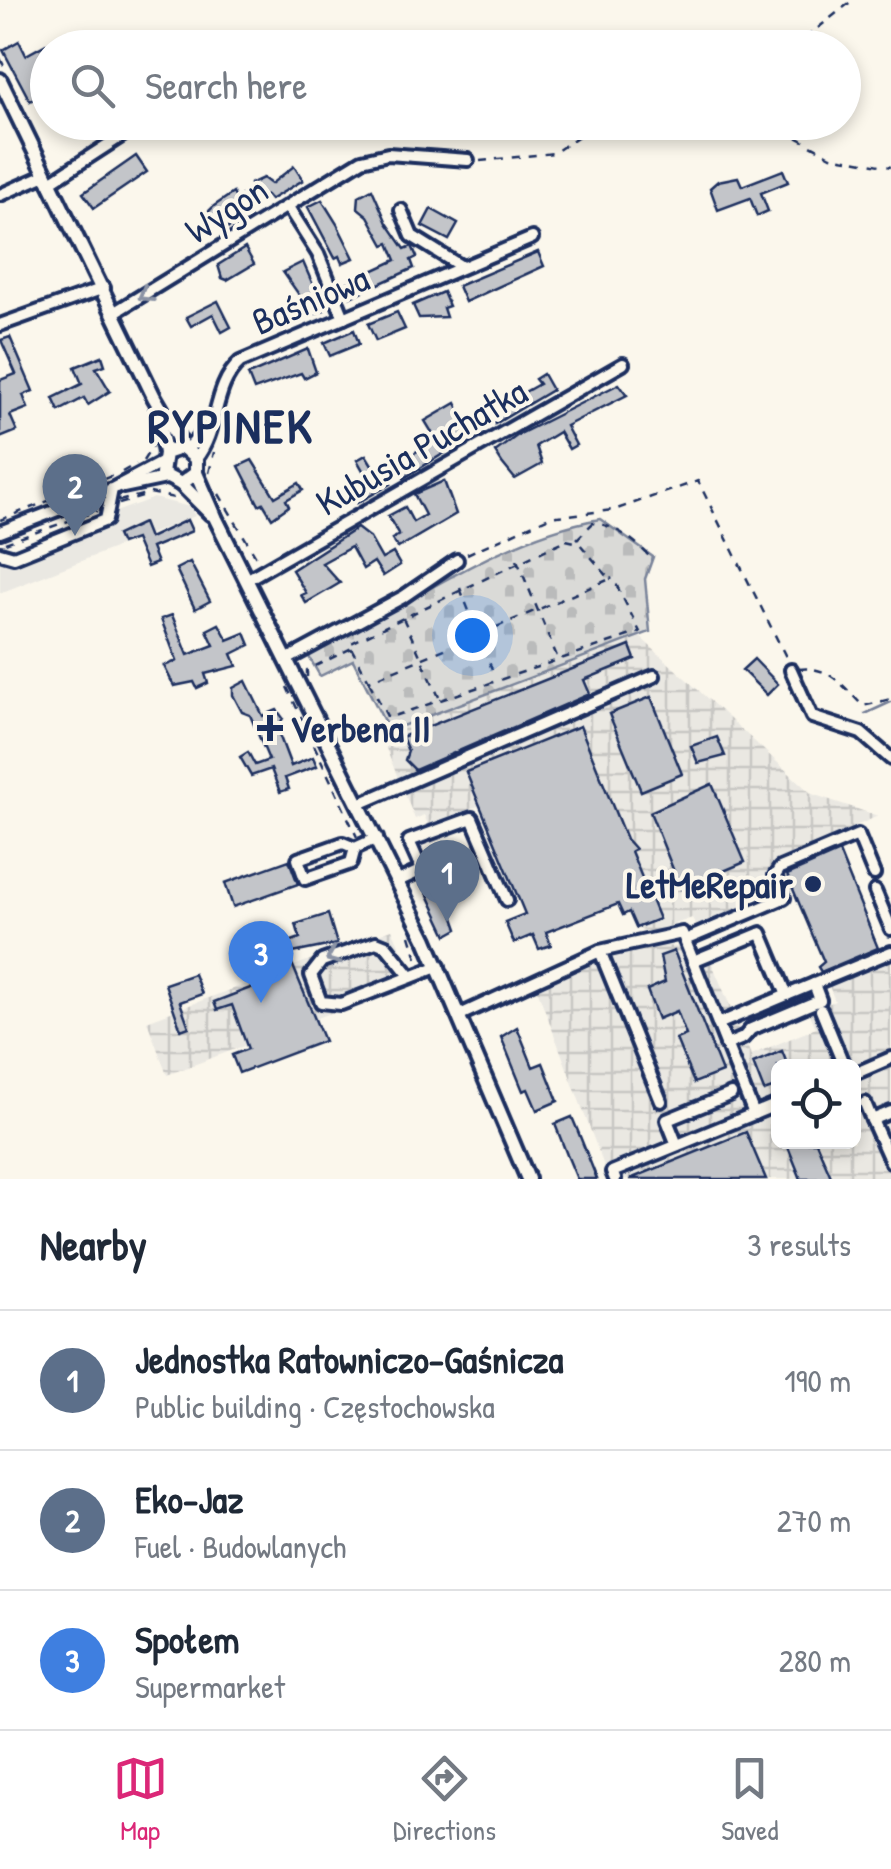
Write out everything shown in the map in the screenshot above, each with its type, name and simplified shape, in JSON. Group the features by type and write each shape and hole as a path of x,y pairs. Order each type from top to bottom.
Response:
{"main road":[{"path":"4,77 30,139"},
{"path":"31,140 154,397 191,457 216,519 439,966 528,1179"},
{"path":"154,397 166,478 181,484 216,519"},
{"path":"163,458 191,457"},
{"path":"181,484 191,457"}],"street":[{"path":"0,195 47,179 113,140"},
{"name":"Wygon","path":"115,312 288,207 319,184 371,156 468,160"},
{"path":"288,207 318,254 344,318"},
{"path":"401,210 412,236 462,268"},
{"name":"Baśniowa","path":"191,457 207,445 224,386 240,362 532,238"},
{"path":"0,325 104,288"},
{"name":"Kubusia Puchatka","path":"248,579 623,364"},
{"name":"Baśniowa","path":"191,457 215,419"},
{"path":"0,553 14,556 106,520 112,489 163,458"},
{"path":"0,532 112,489 166,478"},
{"path":"288,659 403,598 457,560"},
{"path":"792,670 812,717 861,733 891,759"},
{"path":"360,804 654,676"},
{"path":"398,882 422,870 410,841 472,818 507,900"},
{"path":"684,940 784,898 775,876 780,868 858,835 874,874"},
{"path":"358,847 352,863 305,879 298,858 344,843 358,847 377,838"},
{"path":"876,891 891,928"},
{"path":"692,962 761,932 787,995"},
{"path":"460,1015 600,951 682,933 754,1114"},
{"path":"416,975 399,967 386,946 376,942 322,961 311,975 318,997 329,1006 386,987 439,966"},
{"path":"600,951 661,1101"},
{"path":"718,1024 891,952"},
{"path":"386,987 399,967"},
{"path":"726,1045 743,1038 751,1028 820,1000 814,984"},
{"path":"821,1010 841,1059"},
{"path":"861,1071 891,1058"},
{"path":"677,1145 667,1120 731,1094"},
{"path":"865,1103 891,1162"},
{"path":"615,1179 612,1172 771,1107"},
{"path":"872,1120 891,1112"}],"path":[{"path":"816,30 853,0"},
{"path":"0,58 4,77"},
{"path":"468,160 521,159 554,153 573,140"},
{"path":"802,140 832,156 891,166"},
{"path":"207,445 214,452 208,470 212,482 264,570"},
{"path":"0,520 138,463"},
{"path":"457,560 549,517 614,510 698,481 792,670 824,672 844,684 863,706 891,698"},
{"path":"0,545 150,494"},
{"path":"576,540 613,578 640,632 388,718 350,644 518,560 566,540 576,540 592,523 602,524 643,549 653,561"},
{"path":"518,560 559,660"},
{"path":"368,681 610,579"},
{"path":"460,588 496,678"},
{"path":"403,617 439,698"},
{"path":"352,648 307,670 310,676 285,688 358,847"},
{"path":"406,924 416,975"}],"shaded area":[{"path":"154,498 190,507 195,516 0,593 0,554"},
{"path":"639,636 812,794 878,816 856,826 857,830 777,864 757,883 763,898 696,925 692,918 652,932 636,928 629,913 623,915 617,904 546,933 491,801 428,825 424,815 415,819 380,734"},
{"path":"392,929 415,981 167,1075 147,1021"},
{"path":"658,945 678,947 687,968 710,959 751,1055 816,1028 809,1011 835,1001 829,986 891,961 891,1179 609,1179 535,984 598,959"}],"green space":[{"path":"600,519 653,557 645,579 650,632 389,731 353,660 320,676 308,655 489,557 562,528"}],"building":[{"path":"19,41 26,55 30,53 30,101 3,50"},
{"path":"136,156 147,172 94,208 83,193"},
{"path":"294,166 303,180 270,200 266,195 255,201 250,184 263,178 271,184"},
{"path":"783,170 788,182 761,193 768,211 757,216 750,198 718,210 710,188 718,181 738,177 742,186"},
{"path":"372,189 387,223 405,249 412,246 417,257 411,260 414,268 350,297 344,284 396,260 389,243 384,245 368,216 358,208 359,196"},
{"path":"233,193 236,199 245,193 242,219 227,229 206,222 212,218 208,212"},
{"path":"322,200 354,258 342,263 339,256 335,258 308,207"},
{"path":"431,209 458,224 449,240 422,226"},
{"path":"245,248 254,264 227,280 222,278 218,265"},
{"path":"538,252 544,266 465,302 458,286"},
{"path":"303,262 324,310 309,316 306,308 277,330 271,315 302,299 283,272"},
{"path":"443,292 449,306 443,308 446,317 419,318 413,305"},
{"path":"218,301 231,327 222,332 213,314 191,326 186,317"},
{"path":"397,312 405,329 376,341 368,324"},
{"path":"354,330 359,344 330,356 324,343"},
{"path":"10,337 33,391 23,395 28,408 10,415 17,431 0,438 0,380 16,374 1,340"},
{"path":"308,349 316,372 304,378 301,373 254,390 248,375"},
{"path":"102,356 105,365 96,368 110,391 88,405 84,398 59,411 53,398 82,384 75,367"},
{"path":"543,374 552,390 495,424 489,412 539,384 535,379"},
{"path":"619,384 627,395 566,426 576,445 569,449 559,432 536,446 542,464 515,479 495,452 518,435"},
{"path":"456,403 472,436 404,478 397,464 436,439 425,421"},
{"path":"366,455 377,473 382,470 391,484 357,503 350,489 368,479 357,460"},
{"path":"252,460 275,497 299,483 303,490 286,500 289,506 272,518 263,503 259,505 239,466"},
{"path":"444,481 456,514 398,548 392,539 399,535 388,516 405,507 413,522 425,515 414,494"},
{"path":"187,520 192,531 151,548 157,563 147,567 135,539 121,544 117,535 143,523 149,538"},
{"path":"357,528 370,538 382,559 393,553 400,565 383,576 374,562 363,569 351,547 322,563 340,583 306,603 301,595 306,593 292,570"},
{"path":"190,562 210,601 195,609 176,569"},
{"path":"172,615 188,655 214,645 207,630 219,624 228,640 245,633 250,645 232,654 237,666 205,674 208,683 197,688 194,682 174,686 164,666 177,661 161,619"},
{"path":"630,646 635,659 584,680 590,694 415,770 405,760 408,751 402,737"},
{"path":"754,659 778,684 767,695 742,670"},
{"path":"246,681 263,716 277,710 283,718 277,729 291,766 313,757 317,766 285,778 289,789 280,792 271,769 251,776 240,757 248,752 255,765 269,760 250,715 242,712 233,695 233,688"},
{"path":"651,697 682,774 641,791 609,714"},
{"path":"580,726 626,839 635,849 631,851 659,919 636,928 629,912 623,915 618,904 546,932 551,945 539,949 533,935 514,943 505,922 525,914 466,772"},
{"path":"717,737 725,756 698,763 691,746"},
{"path":"712,784 745,862 681,889 650,812"},
{"path":"839,852 878,948 821,972 818,967 824,962 787,875"},
{"path":"289,860 298,884 233,907 225,883"},
{"path":"438,872 458,929 447,935 421,880"},
{"path":"328,914 337,944 288,954 324,1041 239,1073 232,1055 248,1049 232,1005 217,1010 214,1002 266,982 254,943 282,934 284,944 300,938 296,924"},
{"path":"674,951 722,1072 694,1083 676,1039 686,1035 677,1011 658,1019 647,990 665,982 660,956"},
{"path":"194,974 202,994 180,1002 189,1027 181,1030 165,984"},
{"path":"517,1027 533,1067 543,1063 558,1101 537,1110 528,1089 523,1091 501,1037"},
{"path":"782,1051 785,1059 771,1059 771,1088 764,1091 753,1063"},
{"path":"572,1117 597,1179 577,1179 567,1155 555,1124"},
{"path":"746,1132 766,1179 630,1179"},
{"path":"789,1149 819,1149 832,1179 801,1179"}],"waterway":[{"path":"865,714 891,702"}],"place":[{"name":"Eko-Jaz","path":"75,536"},
{"name":"Verbena II","path":"270,728"},
{"name":"LetMeRepair","path":"813,884"},
{"name":"Jednostka Ratowniczo-Gaśnicza","path":"447,922"},
{"name":"Społem","path":"261,1003"}],"district":[{"name":"RYPINEK","path":"231,425"}]}
